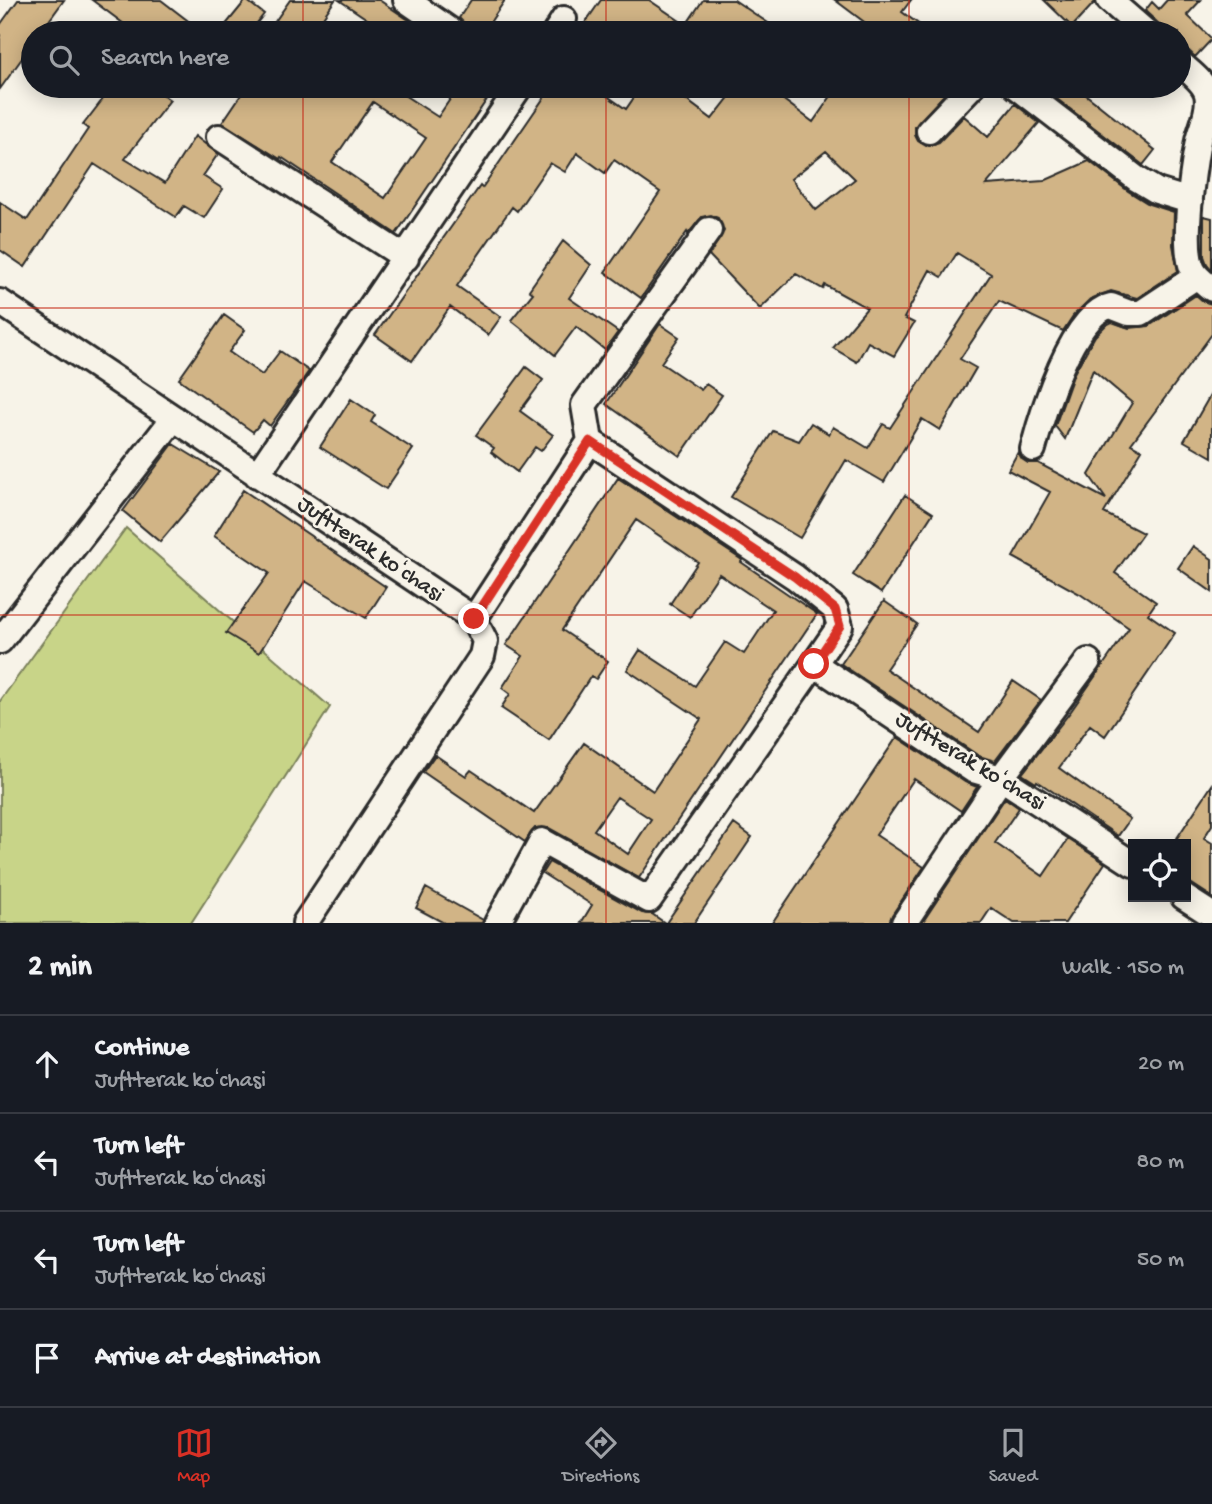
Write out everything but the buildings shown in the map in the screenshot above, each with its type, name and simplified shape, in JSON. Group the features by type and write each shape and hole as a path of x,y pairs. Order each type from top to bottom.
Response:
{"street":[{"path":"406,0 437,21"},
{"path":"1109,0 1133,21"},
{"path":"1033,449 1045,402 1083,327 1096,313 1111,306 1129,313 1141,313 1204,283 1188,256 1190,201 1198,142 1208,104 1207,93 1202,84 1191,73"},
{"path":"257,475 512,98"},
{"path":"929,131 961,98"},
{"path":"1032,98 1137,179 1157,191 1190,201"},
{"path":"219,137 405,258"},
{"path":"304,923 482,656 485,641 474,619 590,441 584,405 709,230"},
{"name":"Juftterak koʻchasi","path":"0,302 474,619"},
{"path":"0,641 174,418"},
{"path":"497,923 542,841 649,900 840,626 835,609 795,577 590,441"},
{"path":"904,923 1001,778 1088,661"},
{"name":"Juftterak koʻchasi","path":"814,664 973,770 1001,778 1128,861"},
{"path":"1191,902 1212,915"}],"green space":[{"path":"126,528 330,707 191,923 0,923 0,701"}],"route":[{"path":"474,619 590,441 795,577 835,609 840,626 814,664"}]}
